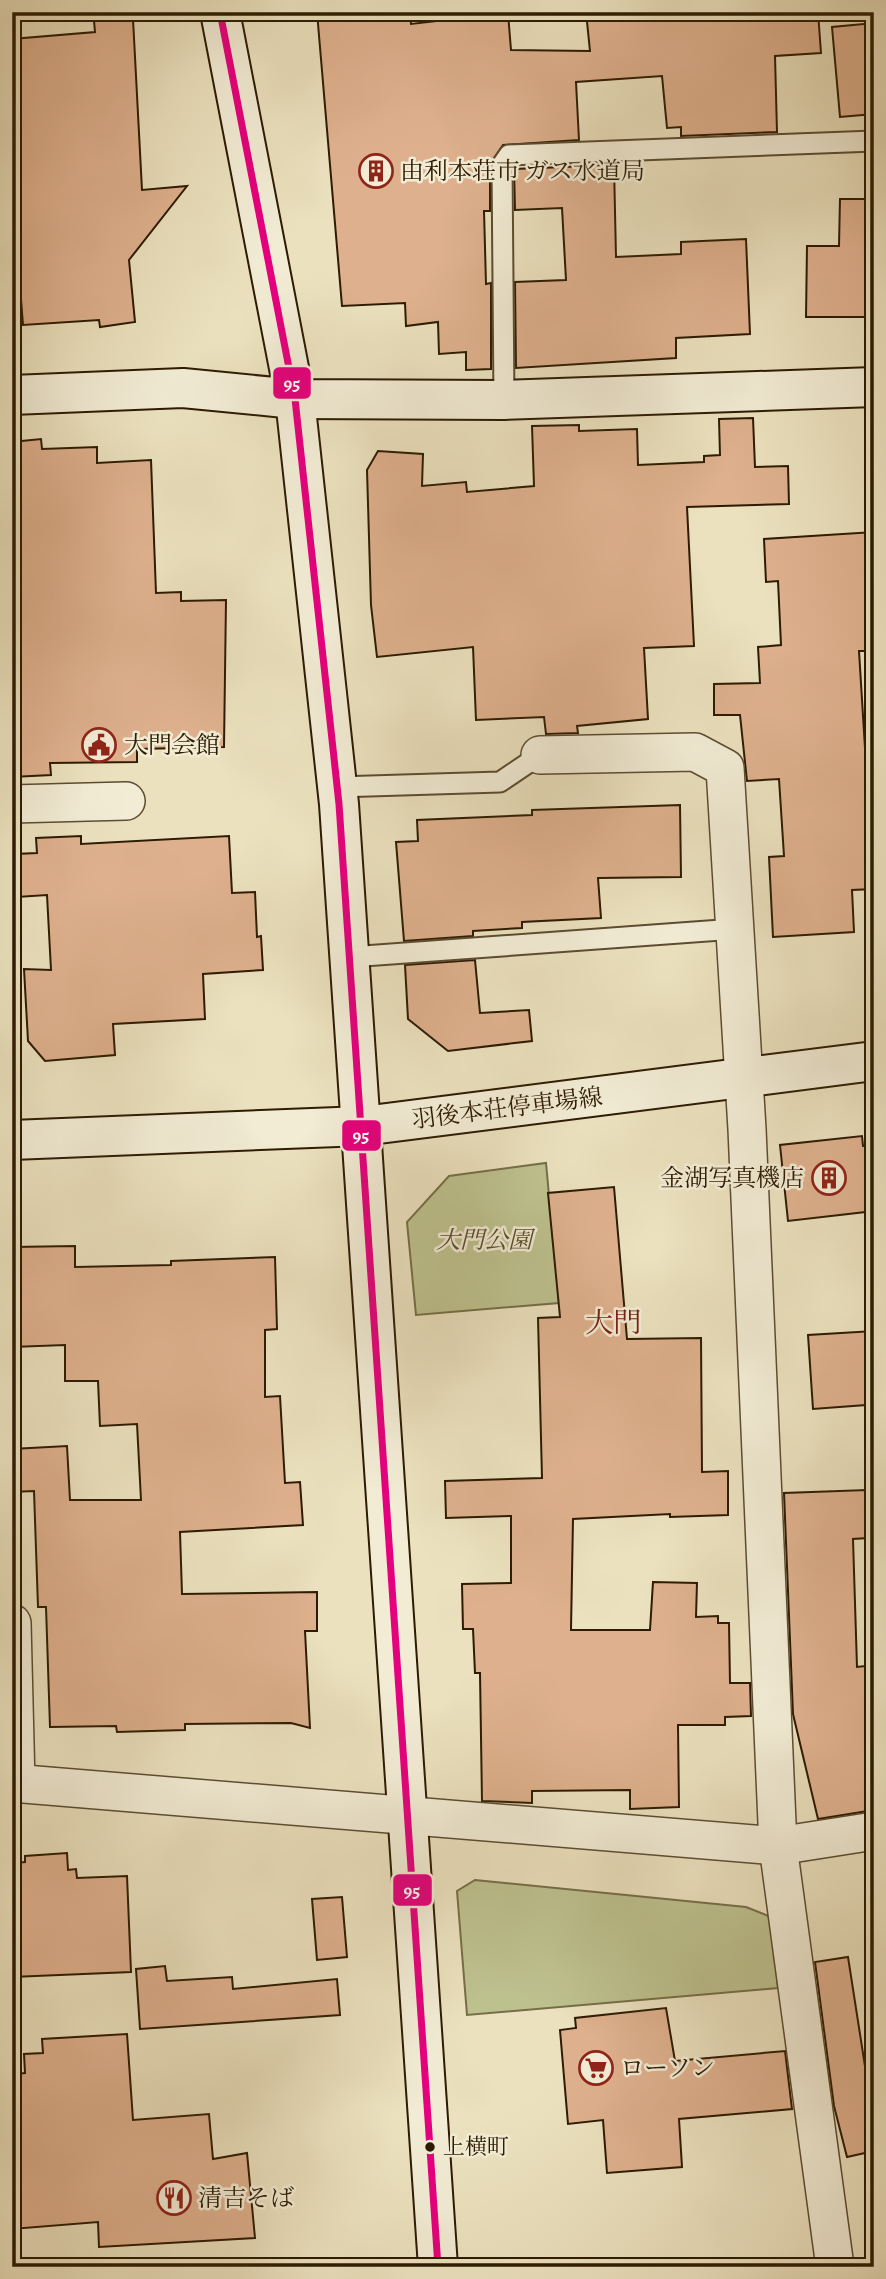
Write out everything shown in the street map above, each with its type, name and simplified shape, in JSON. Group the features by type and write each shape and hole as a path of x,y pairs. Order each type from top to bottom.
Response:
{"street":[{"path":"220,12 295,399 337,787 363,1126 406,1817 438,2267"},
{"path":"12,395 183,388 295,399 505,400 874,387"},
{"path":"540,755 695,752 725,768 744,1077 778,1846 835,2267"},
{"path":"12,804 126,801"},
{"name":"羽後本荘停車場線","path":"12,1140 363,1126 874,1061"},
{"path":"12,1623 14,1783 778,1846 874,1831"}],"lane":[{"path":"505,400 502,166 509,155 874,141"},
{"path":"337,787 500,782 540,755"},
{"path":"350,957 735,929"}],"green space":[{"name":"大門公園","path":"546,1163 559,1303 416,1315 407,1222 449,1176"},
{"path":"475,1880 746,1907 771,1917 778,1988 467,2015 457,1891"}],"building":[{"path":"317,12 410,12 411,24 508,13 511,50 590,51 586,12 818,12 821,53 775,56 777,132 681,136 681,127 667,128 662,76 576,82 579,140 503,145 490,164 490,211 484,211 486,284 491,283 491,369 466,370 466,352 439,354 438,322 406,326 405,303 342,306"},
{"path":"133,19 142,190 187,186 129,260 135,322 100,327 99,320 23,325 16,235 12,235 12,39 95,32 94,21"},
{"path":"874,23 874,114 840,117 832,27"},
{"path":"614,165 616,257 681,254 681,242 746,239 750,334 676,338 676,358 516,368 515,282 566,280 562,208 515,210 514,169"},
{"path":"840,199 874,199 874,317 806,317 807,246 839,246"},
{"path":"753,418 755,467 788,466 789,504 687,507 694,646 644,648 648,719 577,726 578,733 546,734 544,717 476,720 473,647 377,657 371,605 367,470 378,451 423,454 422,486 466,482 467,492 534,486 532,426 579,425 579,431 637,429 638,465 704,462 704,456 720,455 719,419"},
{"path":"41,439 42,449 97,447 97,463 151,460 156,593 181,592 181,601 226,600 224,747 137,749 137,762 50,763 51,775 12,777 12,732 17,731 12,663 12,442"},
{"path":"874,532 874,651 859,651 865,748 874,747 874,889 852,890 854,932 773,937 769,857 784,856 779,779 747,781 740,715 714,715 714,684 760,683 758,647 781,645 778,581 766,582 764,539"},
{"path":"680,805 681,877 598,878 601,918 522,922 522,928 473,931 473,936 404,941 396,842 418,841 417,820 532,815 532,810"},
{"path":"81,836 81,844 229,836 232,893 255,892 257,937 261,936 263,970 203,974 205,1019 113,1024 115,1055 45,1061 28,1041 24,969 51,970 47,895 17,897 15,854 37,853 36,838"},
{"path":"475,960 480,1013 529,1010 532,1041 448,1051 408,1019 405,965"},
{"name":"金湖写真機店","path":"862,1136 863,1146 874,1145 874,1211 788,1221 780,1145"},
{"path":"614,1187 627,1339 701,1338 702,1472 728,1471 728,1515 670,1517 670,1514 573,1519 571,1630 650,1630 653,1582 697,1583 696,1617 718,1616 718,1623 729,1623 730,1683 750,1683 751,1716 725,1717 725,1725 678,1725 679,1807 630,1809 630,1790 532,1791 532,1803 482,1801 480,1673 475,1673 473,1629 463,1629 462,1584 511,1583 511,1516 446,1518 445,1481 542,1478 538,1318 560,1317 548,1193"},
{"path":"75,1246 75,1267 171,1265 171,1261 275,1257 277,1329 265,1330 265,1397 280,1396 285,1483 300,1482 303,1525 180,1532 182,1594 317,1592 317,1631 305,1631 310,1728 291,1723 185,1724 185,1730 117,1732 116,1726 50,1727 46,1607 38,1607 34,1491 12,1492 12,1449 67,1446 70,1500 141,1500 137,1424 100,1426 98,1381 65,1381 65,1345 12,1347 12,1247"},
{"path":"874,1331 874,1400 866,1401 866,1405 813,1409 808,1335"},
{"path":"867,1490 868,1538 853,1539 857,1667 874,1665 874,1810 818,1819 793,1714 784,1493"},
{"path":"67,1853 68,1870 76,1869 77,1878 127,1876 131,1972 12,1977 12,1863 25,1862 25,1856"},
{"path":"342,1897 347,1957 317,1960 312,1899"},
{"path":"848,1957 874,2124 874,2151 847,2157 834,2106 815,1962"},
{"path":"165,1966 167,1981 232,1977 233,1989 337,1979 340,2015 140,2029 136,1969"},
{"path":"666,2008 675,2061 785,2051 792,2109 679,2119 682,2167 607,2173 603,2120 568,2124 560,2030 576,2028 575,2018"},
{"path":"127,2034 133,2120 209,2114 213,2159 247,2153 255,2238 99,2247 98,2222 12,2229 12,2074 25,2073 24,2054 43,2053 42,2039"}],"transit line":[{"name":"95","path":"220,12 295,399 339,804 438,2267"}],"place":[{"name":"由利本荘市 ガス水道局","path":"376,171"},
{"name":"大門会館","path":"99,745"},
{"name":"金湖写真機店","path":"829,1178"},
{"name":"ローソン","path":"596,2068"},
{"name":"上横町","path":"430,2147"},
{"name":"清吉そば","path":"174,2198"}],"district":[{"name":"大門","path":"613,1323"}]}
